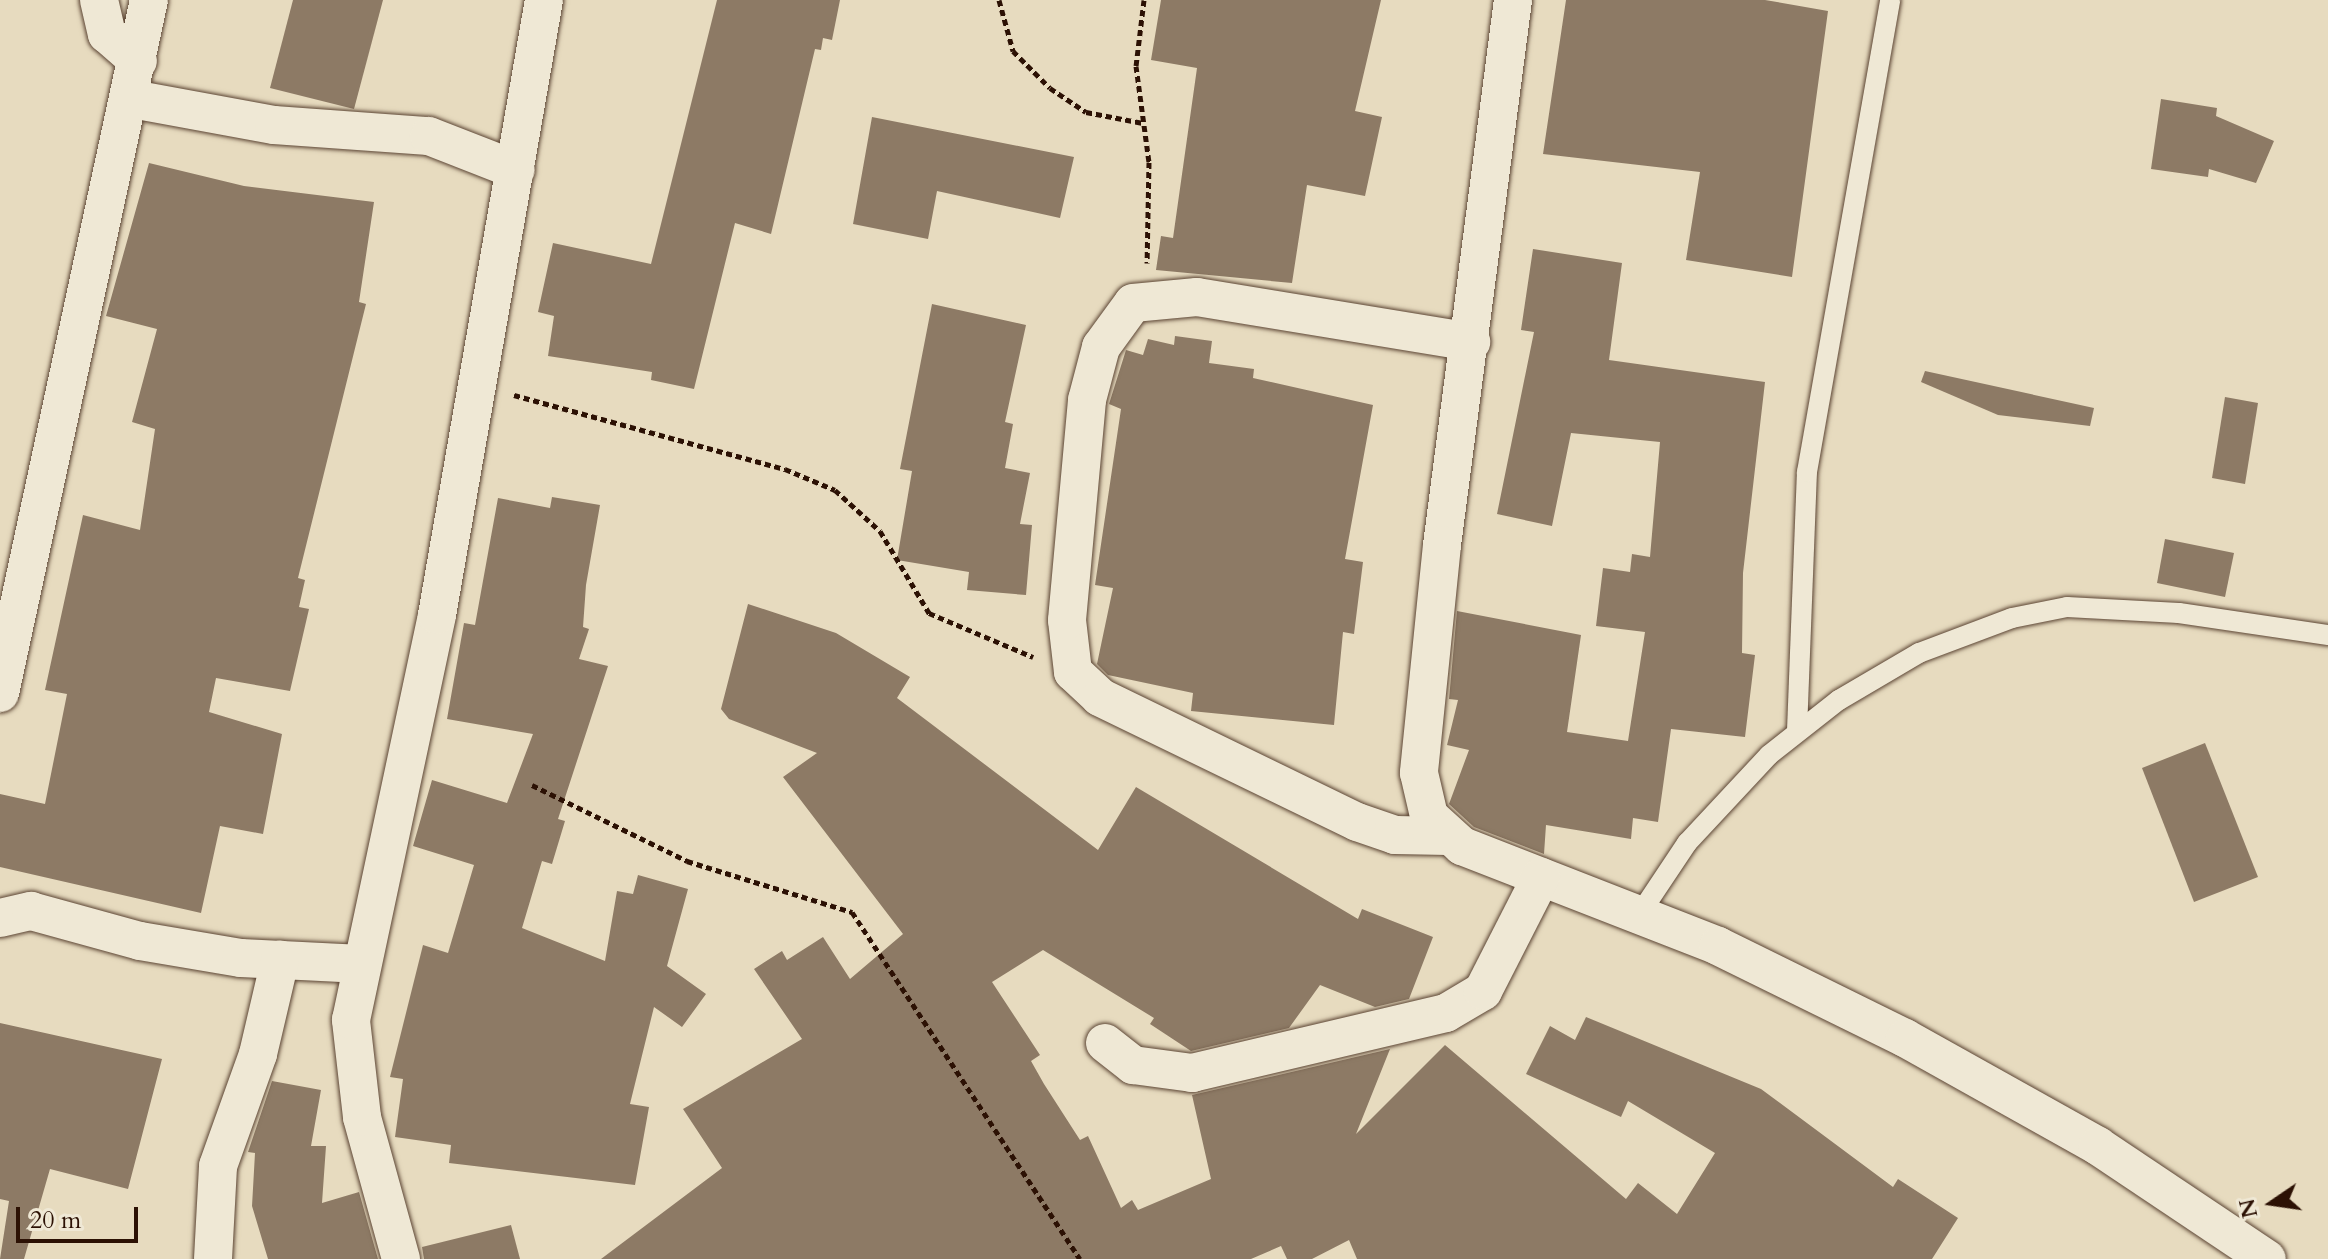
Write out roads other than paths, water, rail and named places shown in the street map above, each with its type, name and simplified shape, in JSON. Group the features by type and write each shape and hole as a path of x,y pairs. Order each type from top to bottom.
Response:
{"street":[{"path":"99,0 107,34 138,61"},
{"path":"0,693 132,99 149,0"},
{"path":"401,1259 353,1067 351,1020 478,385 544,0"},
{"path":"1448,836 1420,799 1419,773 1513,0"},
{"path":"132,99 274,125 429,136 516,170"},
{"path":"1471,342 1255,304 1152,296 1118,318 1101,347 1087,400 1067,620 1073,672 1100,697 1357,822 1395,835 1448,836 1639,915 1905,1038 2098,1146 2267,1259"},
{"path":"1105,1043 1133,1065 1192,1073 1446,1013 1483,991 1541,877"},
{"path":"3,916 31,911 140,941 280,960 362,964"},
{"path":"213,1259 218,1166 258,1054 280,960"}],"lane":[{"path":"1797,731 1807,472 1890,0"},
{"path":"1639,915 1718,806 1797,731 1919,653 2012,618 2067,607 2328,635"}]}
